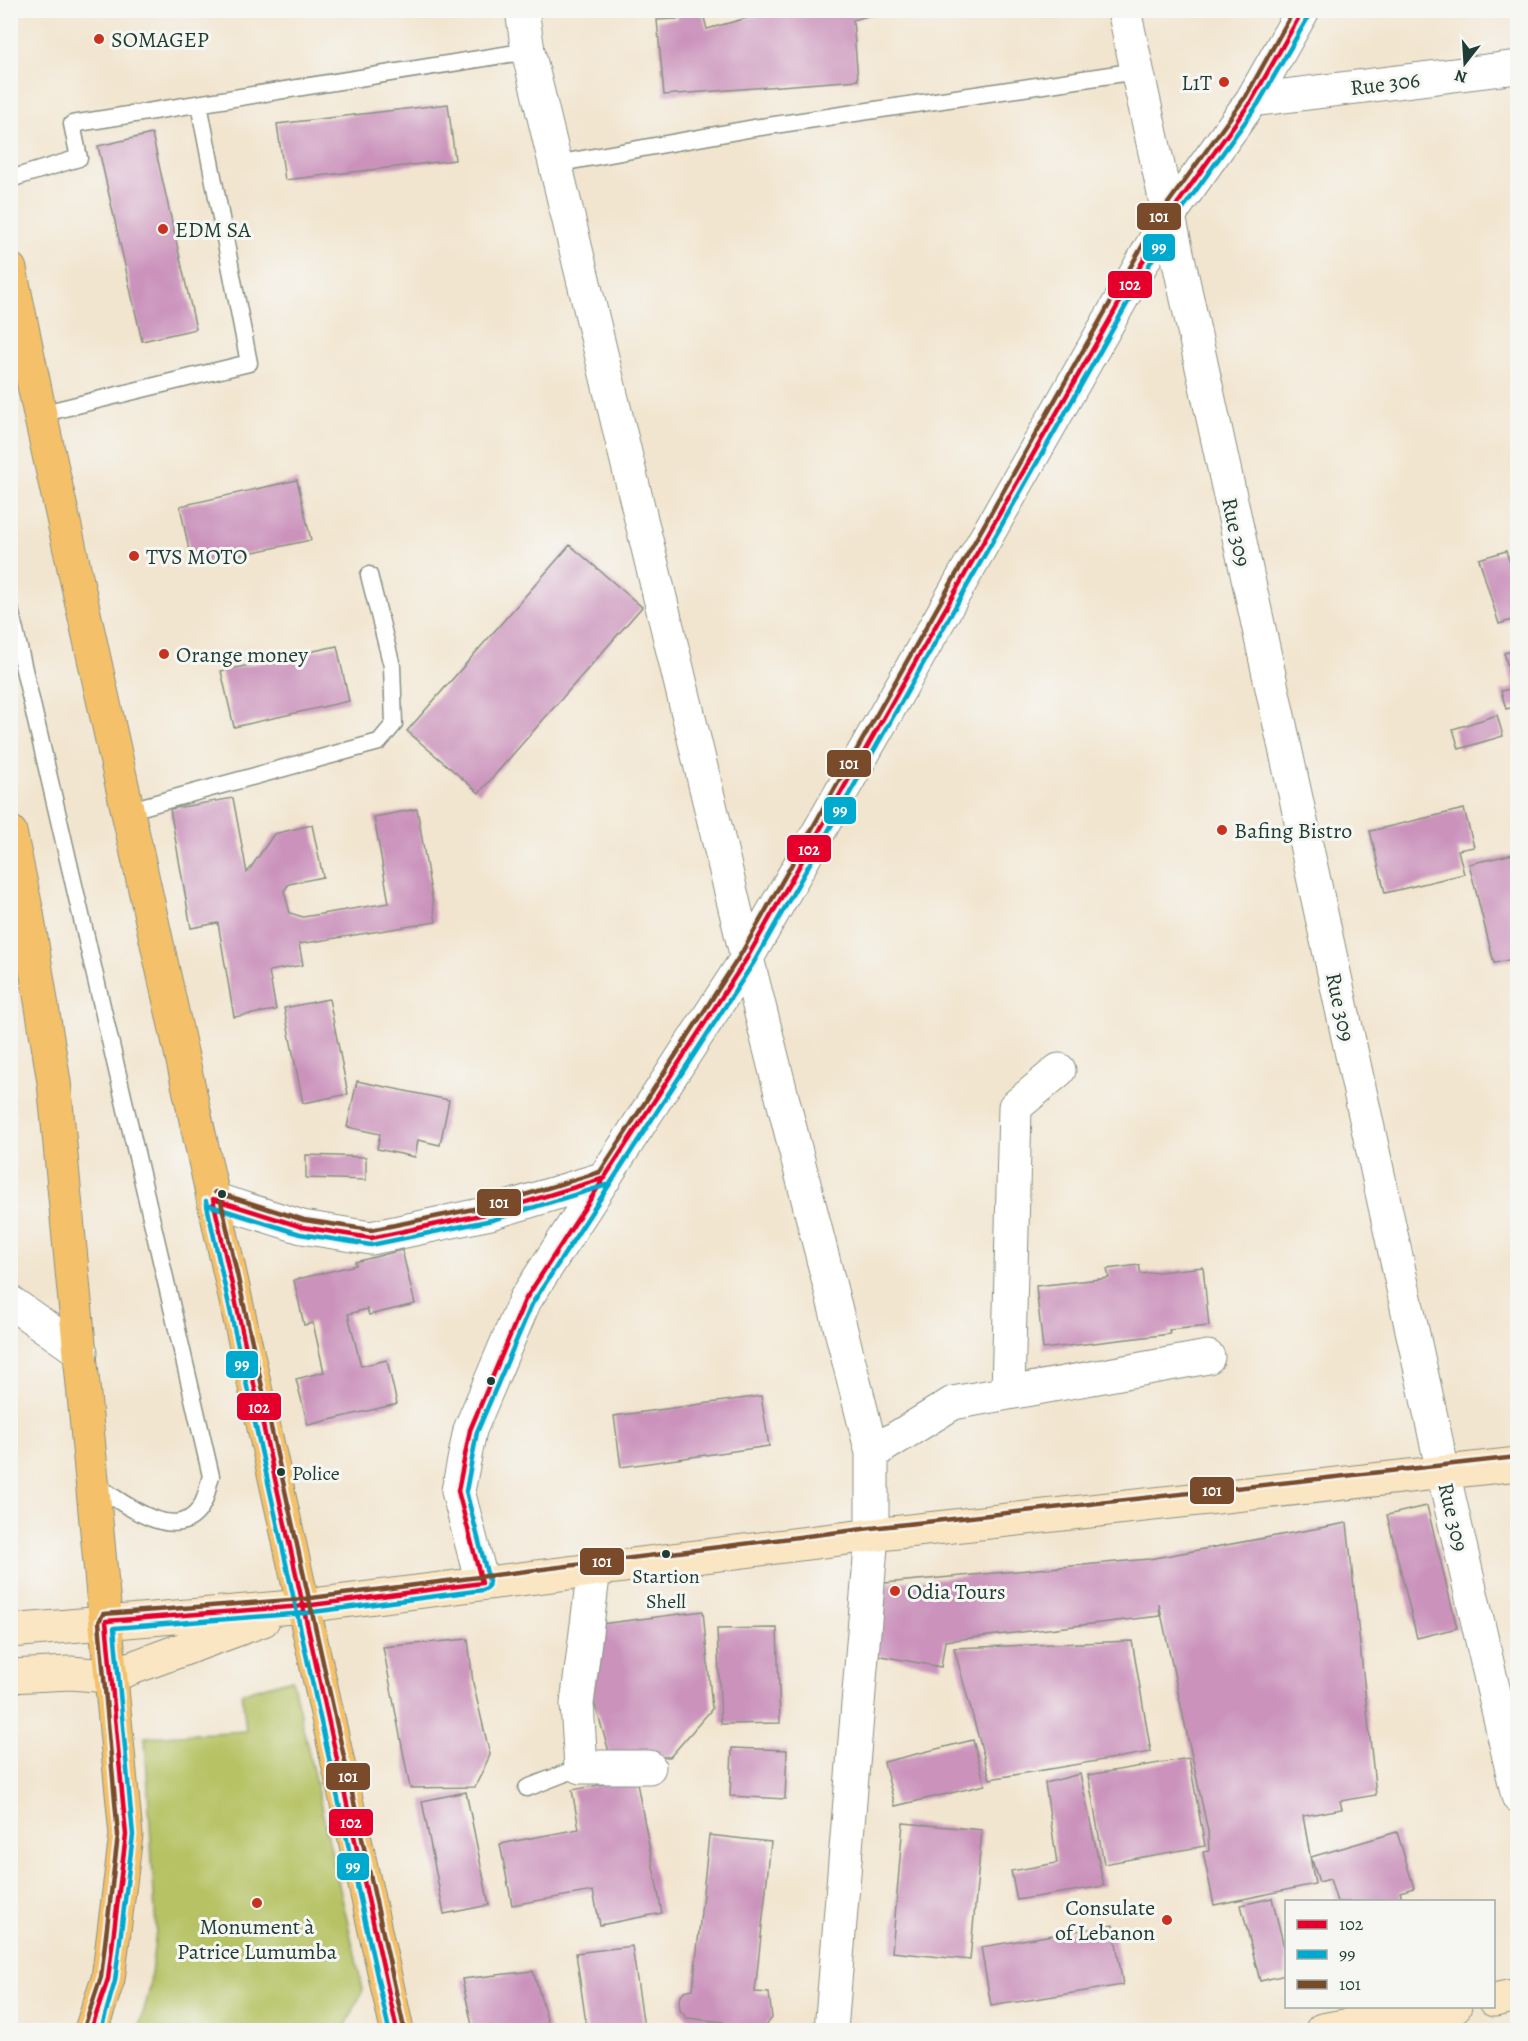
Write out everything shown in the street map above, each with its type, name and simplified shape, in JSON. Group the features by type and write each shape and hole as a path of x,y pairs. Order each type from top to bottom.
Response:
{"main road":[{"path":"10,269 127,812 397,2031"},
{"path":"10,832 19,914 54,1082 126,1835 108,1979 93,2029"}],"street":[{"path":"522,10 528,51 747,958 872,1453 872,1534 831,2031"},
{"name":"Rue 309","path":"1124,10 1443,1472 1518,1796"},
{"path":"482,1583 459,1491 470,1430 525,1300 747,958 1168,217 1252,100 1303,10"},
{"name":"Rue 306","path":"1252,100 1518,67"},
{"path":"1008,1393 1015,1107 1059,1070"},
{"path":"213,1199 302,1227 371,1238 490,1213 605,1178"},
{"path":"10,1302 81,1352"},
{"path":"872,1453 953,1403 1208,1357"},
{"path":"10,1631 106,1621 304,1606 872,1534 1518,1464"},
{"path":"594,1569 577,1704 581,1767 649,1767"},
{"path":"10,1676 70,1673 110,1676 304,1606"},
{"path":"1495,2000 1518,1995"},
{"path":"1322,2031 1449,2008"}],"lane":[{"path":"10,179 79,158 72,124 528,51"},
{"path":"555,164 754,128 1137,71"},
{"path":"40,414 249,363 199,104"},
{"path":"127,812 379,742 394,724 392,666 369,574"},
{"path":"10,609 211,1476 202,1505 187,1520 163,1523 131,1508 93,1483"},
{"path":"527,1788 581,1767"}],"green space":[{"path":"292,1679 363,1990 344,2030 138,2030 149,1992 156,1930 145,1737 246,1731 242,1693"}],"building":[{"path":"674,10 702,10 707,29 776,10 885,11 853,20 858,80 664,95 657,20 677,19"},
{"path":"448,104 455,160 285,180 277,124"},
{"path":"152,134 196,329 142,341 98,146"},
{"path":"297,480 311,540 192,565 180,506"},
{"path":"570,545 642,607 479,793 407,731"},
{"path":"1506,551 1518,587 1518,618 1499,624 1479,559"},
{"path":"337,646 349,701 234,727 221,671"},
{"path":"1518,649 1518,706 1506,709 1501,691 1514,688 1504,653"},
{"path":"1497,715 1503,736 1459,749 1453,729"},
{"path":"233,798 247,873 274,834 312,825 323,877 289,884 284,891 290,913 303,917 389,903 374,817 417,809 436,922 299,944 303,965 269,971 276,1010 234,1017 218,923 191,928 170,809"},
{"path":"1464,809 1474,847 1458,850 1464,874 1385,893 1370,831"},
{"path":"1518,853 1518,958 1494,963 1469,864"},
{"path":"329,999 348,1094 303,1103 284,1008"},
{"path":"357,1081 449,1100 440,1145 418,1140 415,1157 377,1149 380,1134 347,1127"},
{"path":"306,1155 366,1157 366,1180 306,1178"},
{"path":"402,1250 415,1304 369,1315 367,1309 348,1314 361,1366 387,1360 397,1404 308,1425 296,1379 324,1372 313,1323 304,1325 294,1280 356,1265 355,1262"},
{"path":"1139,1265 1141,1274 1203,1267 1209,1326 1169,1330 1170,1334 1043,1349 1036,1286 1109,1278 1107,1269"},
{"path":"761,1396 769,1446 621,1467 614,1416"},
{"path":"1427,1506 1457,1628 1417,1638 1387,1515"},
{"path":"1347,1523 1376,1795 1340,1801 1342,1809 1303,1816 1315,1884 1214,1905 1203,1852 1209,1851 1208,1831 1159,1604 1160,1616 945,1641 941,1667 870,1654 874,1584 1149,1559"},
{"path":"703,1611 712,1709 670,1757 610,1755 589,1685 601,1624"},
{"path":"777,1628 780,1723 721,1724 717,1629"},
{"path":"468,1639 473,1683 490,1755 475,1787 410,1788 383,1647"},
{"path":"1132,1641 1151,1752 990,1779 954,1648"},
{"path":"973,1740 985,1785 895,1806 884,1762"},
{"path":"732,1748 787,1750 785,1799 730,1796"},
{"path":"1189,1758 1205,1846 1104,1864 1088,1775"},
{"path":"1080,1774 1104,1886 1017,1900 1011,1871 1057,1863 1045,1783"},
{"path":"636,1778 662,1913 600,1925 593,1891 512,1905 500,1844 579,1829 572,1790"},
{"path":"466,1792 489,1905 444,1914 422,1801"},
{"path":"903,1823 982,1830 970,1960 892,1952"},
{"path":"1397,1832 1414,1888 1400,1892 1402,1900 1336,1900 1330,1879 1319,1882 1311,1857"},
{"path":"709,1835 771,1842 755,1992 769,1993 772,2018 762,2030 725,2030 723,2022 687,2018 680,2010 679,2000 684,1991 693,1989"},
{"path":"1272,1898 1285,1951 1285,1975 1260,1981 1241,1905"},
{"path":"1113,1925 1123,1985 991,2006 981,1947"},
{"path":"632,1946 644,2027 587,2030 576,1953"},
{"path":"533,1971 550,2030 473,2030 462,1979"}],"transit line":[{"name":"101","path":"215,1192 304,1220 371,1230 488,1206 600,1172 741,954 1161,213 1246,96 1294,10"},
{"name":"102","path":"91,2030 108,1979 126,1835 106,1621 304,1606 482,1583 458,1491 470,1430 525,1300 747,958 1168,217 1252,100 1303,10"},
{"name":"99","path":"101,2030 115,1981 133,1835 114,1628 305,1613 483,1590 488,1587 489,1581 466,1491 477,1432 532,1304 754,962 1174,221 1258,104 1310,14"},
{"name":"102","path":"213,1199 302,1227 371,1238 490,1213 605,1178"},
{"name":"99","path":"211,1206 300,1234 371,1245 492,1220 607,1185"},
{"name":"101","path":"220,1197 404,2028"},
{"name":"102","path":"213,1199 397,2030"},
{"name":"99","path":"206,1201 389,2030"},
{"name":"101","path":"84,2028 101,1977 118,1835 99,1622 103,1614 303,1599 871,1528 1517,1457"}],"place":[{"name":"SOMAGEP","path":"99,39"},
{"name":"L1T","path":"1224,82"},
{"name":"EDM SA","path":"163,229"},
{"name":"TVS MOTO","path":"134,556"},
{"name":"Orange money","path":"164,654"},
{"name":"Bafing Bistro","path":"1222,830"},
{"name":"Police","path":"281,1472"},
{"name":"Startion Shell","path":"666,1554"},
{"name":"Odia Tours","path":"895,1591"},
{"name":"Monument à Patrice Lumumba","path":"257,1903"},
{"name":"Consulate of Lebanon","path":"1167,1920"}]}
